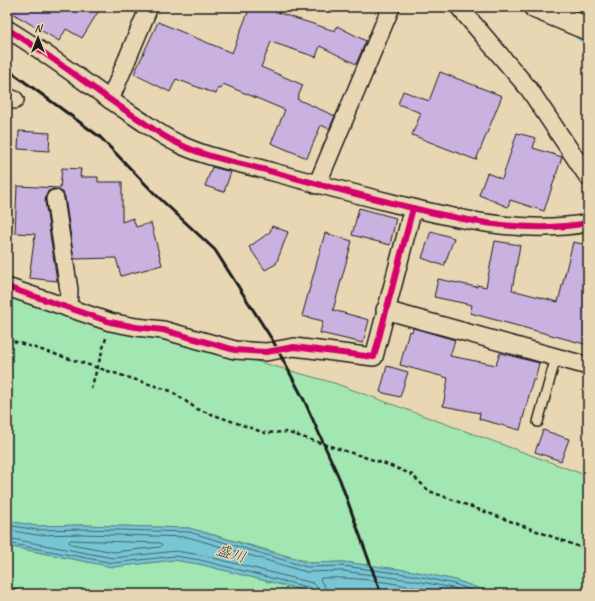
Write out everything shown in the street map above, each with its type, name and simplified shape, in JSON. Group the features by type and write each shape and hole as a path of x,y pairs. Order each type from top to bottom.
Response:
{"main road":[{"path":"536,7 588,29"}],"street":[{"path":"110,100 149,7"},
{"path":"317,185 391,7"},
{"path":"459,7 529,89 588,176"},
{"path":"7,29 48,54 110,100 177,144 317,185 464,219 509,226 564,227 588,223"},
{"path":"55,199 69,290 68,308"},
{"path":"7,287 110,322 163,330 235,350 266,352 294,347 374,357 413,208"},
{"path":"386,310 588,366"}],"lane":[{"path":"538,422 556,357"}],"path":[{"path":"91,389 110,322"},
{"path":"7,339 170,391 197,409 265,433 286,432 383,463 411,474 429,491 588,550"},
{"path":"7,586 31,594"}],"green space":[{"path":"7,291 334,383 588,476 588,594 495,594 455,580 413,571 343,562 313,563 189,528 82,525 37,526 7,521"},
{"path":"7,546 113,567 174,560 199,564 318,594 7,594"}],"water":[{"name":"盛川","path":"7,521 37,526 82,525 189,528 308,563 343,562 413,571 455,580 495,594 318,594 199,564 174,560 113,567 7,546"}],"building":[{"path":"7,7 101,7 82,38 66,29 59,41 7,10"},
{"path":"250,7 281,7 279,13 335,31 337,26 366,41 356,64 320,46 316,57 271,42 261,67 303,85 297,99 335,116 329,129 321,125 307,158 271,143 285,110 223,84 221,89 218,88 216,94 176,79 170,92 134,74 158,22 232,53"},
{"path":"440,72 502,96 476,160 412,135 421,113 398,104 403,91 429,101"},
{"path":"19,131 50,133 49,151 18,149"},
{"path":"517,133 536,138 533,148 562,157 544,211 510,200 508,207 479,195 487,173 502,179"},
{"path":"212,167 231,172 224,192 205,186"},
{"path":"62,168 81,169 80,177 98,177 98,182 122,182 122,222 133,218 136,227 151,223 162,265 121,276 116,258 74,259 65,197 63,192 54,189 48,191 45,201 57,281 29,278 35,234 15,233 17,186 60,188"},
{"path":"359,208 396,218 390,245 352,235"},
{"path":"272,226 288,232 276,264 265,270 249,247 270,232"},
{"path":"431,231 454,238 444,266 422,258"},
{"path":"325,233 352,241 333,310 369,320 363,343 320,333 323,321 302,316"},
{"path":"495,241 520,245 512,290 558,302 573,242 588,245 588,345 470,313 472,305 434,297 438,279 477,287 477,285 486,287"},
{"path":"413,328 455,340 450,356 496,365 500,353 539,363 520,430 479,419 480,413 443,406 448,378 400,365 409,331 412,332"},
{"path":"387,366 408,372 400,397 380,392"},
{"path":"543,430 569,439 561,461 535,452"}],"waterway":[{"path":"576,7 588,26"}],"railway":[{"path":"7,69 100,137 155,194 215,250 273,341 304,400 340,480 381,594"}],"cycle path":[{"path":"7,29 160,134 200,153 440,215 465,220 490,224 539,227 588,223"},
{"path":"7,287 110,322 163,330 235,350 266,352 294,347 374,357 413,208"}]}
